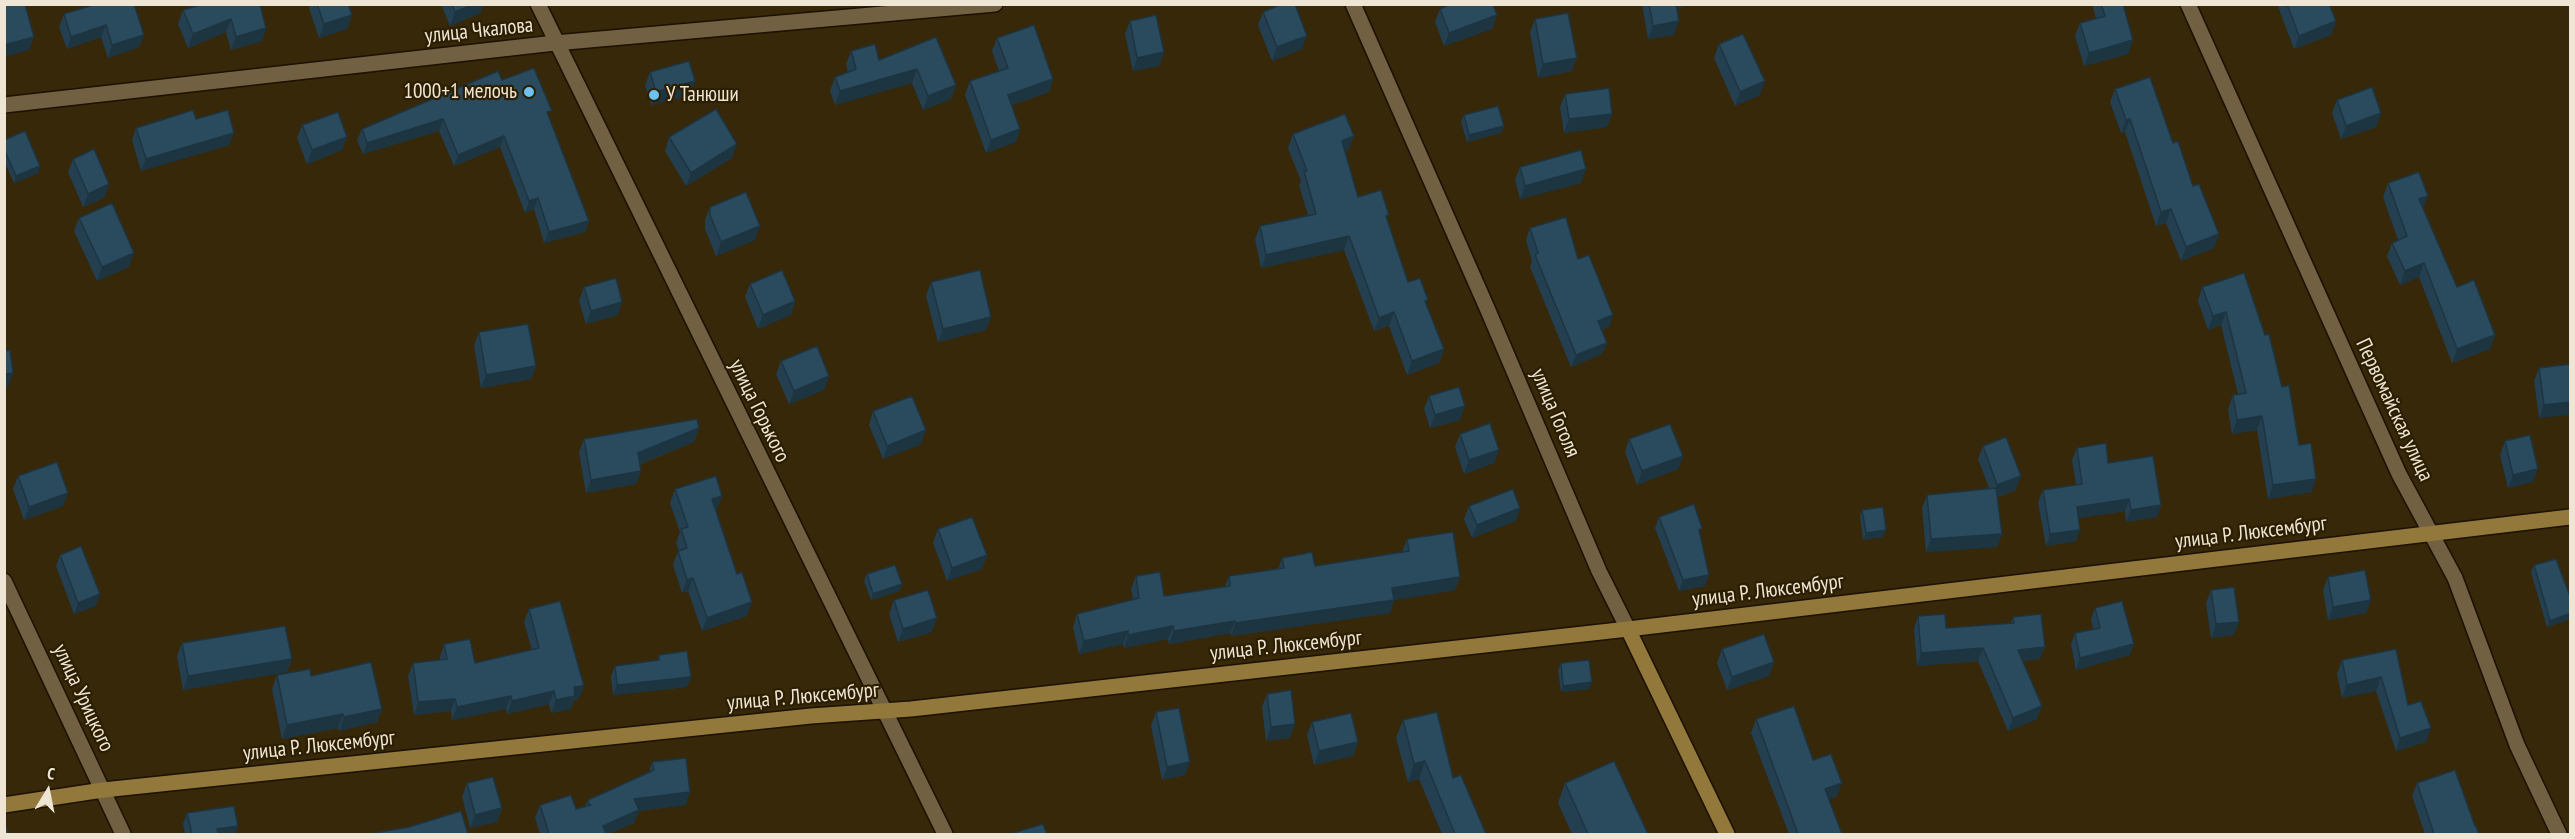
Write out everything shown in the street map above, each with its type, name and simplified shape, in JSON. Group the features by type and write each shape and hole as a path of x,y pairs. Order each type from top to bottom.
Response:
{"street":[{"name":"улица Горького","path":"538,4 882,711 945,834"},
{"name":"улица Чкалова","path":"4,105 555,43 995,4"},
{"name":"улица Гоголя","path":"1353,4 1487,308 1599,571 1727,834"},
{"name":"Первомайская улица","path":"2188,4 2399,474 2455,578 2517,745 2559,834"},
{"name":"улица Р. Люксембург","path":"4,805 103,790 911,709 1628,629 2571,517"},
{"name":"улица Урицкого","path":"4,581 123,834"}],"building":[{"path":"4,4 25,4 34,37 4,45"},
{"path":"96,4 134,4 144,35 112,45 106,25 71,37 64,14"},
{"path":"203,4 260,4 266,28 236,37 231,19 193,34 183,10"},
{"path":"317,4 348,4 352,15 324,24"},
{"path":"452,4 474,4 455,12"},
{"path":"1282,4 1295,4 1307,36 1277,47 1263,12"},
{"path":"1451,4 1493,4 1497,15 1449,33 1440,9"},
{"path":"1649,4 1676,4 1679,21 1653,26"},
{"path":"2101,4 2123,4 2133,40 2089,53 2080,23 2105,16"},
{"path":"2287,4 2329,4 2336,21 2299,36"},
{"path":"1568,13 1577,58 1543,64 1535,19"},
{"path":"1156,15 1164,52 1137,58 1130,21"},
{"path":"1034,25 1053,79 1008,95 1020,129 991,140 970,81 1008,68 997,38"},
{"path":"1743,34 1765,81 1740,92 1719,44"},
{"path":"936,37 956,85 928,96 917,69 840,91 835,77 856,69 851,51 875,44 879,60"},
{"path":"689,61 695,81 656,92 650,72"},
{"path":"534,68 552,111 547,112 589,221 549,232 538,198 529,201 504,136 458,155 443,119 367,143 362,129 498,71 502,80"},
{"path":"2150,77 2173,143 2178,141 2193,186 2199,184 2219,234 2186,247 2171,209 2161,212 2130,119 2126,120 2115,89"},
{"path":"2372,87 2381,113 2346,126 2337,100"},
{"path":"1609,88 1612,114 1569,119 1565,94"},
{"path":"1498,106 1504,126 1469,135 1464,115"},
{"path":"716,109 737,144 691,173 669,137"},
{"path":"193,110 196,119 228,110 234,133 146,159 136,128"},
{"path":"338,112 347,137 312,150 302,125"},
{"path":"1345,114 1354,136 1342,141 1358,197 1381,190 1389,215 1386,216 1408,282 1420,278 1428,300 1425,301 1444,349 1412,361 1394,312 1379,318 1349,236 1266,255 1260,226 1316,214 1304,171 1307,171 1293,134"},
{"path":"25,131 40,166 16,176 4,149 4,140"},
{"path":"94,149 109,184 88,194 73,159"},
{"path":"1581,150 1586,169 1525,186 1520,167"},
{"path":"2419,172 2428,196 2419,199 2457,287 2474,280 2495,335 2457,349 2424,263 2405,271 2392,243 2407,236 2388,183"},
{"path":"746,192 760,226 721,242 710,215 710,207"},
{"path":"112,203 134,253 102,267 79,218"},
{"path":"1566,217 1578,259 1589,255 1613,315 1598,321 1607,343 1576,355 1535,255 1538,253 1530,228"},
{"path":"782,270 795,301 763,315 750,284"},
{"path":"980,270 991,317 943,329 931,282"},
{"path":"2244,273 2265,335 2269,334 2282,387 2289,385 2299,445 2311,443 2316,479 2273,485 2262,416 2237,420 2233,395 2246,393 2226,312 2213,316 2202,287"},
{"path":"616,278 622,302 591,311 584,287"},
{"path":"528,324 536,366 486,375 479,332"},
{"path":"817,346 829,376 794,391 781,361"},
{"path":"10,350 13,373 4,374 4,351"},
{"path":"2571,364 2571,402 2544,405 2539,368"},
{"path":"1459,387 1465,406 1435,415 1429,396"},
{"path":"912,396 926,430 887,446 873,411"},
{"path":"697,419 699,428 638,453 641,471 591,480 584,439"},
{"path":"1490,423 1499,450 1469,460 1460,434"},
{"path":"1670,424 1683,456 1642,471 1629,439"},
{"path":"2530,435 2538,469 2513,475 2505,441"},
{"path":"2006,437 2021,476 1997,485 1983,446"},
{"path":"2106,443 2108,463 2153,456 2161,505 2131,510 2129,499 2077,507 2080,530 2050,534 2043,490 2082,484 2077,448"},
{"path":"57,462 68,493 29,507 18,476"},
{"path":"716,476 722,496 712,499 737,574 742,572 752,602 707,618 693,578 687,580 678,551 687,548 681,529 688,527 675,489"},
{"path":"1996,488 2002,534 1931,539 1927,495"},
{"path":"1513,489 1520,508 1477,525 1469,506"},
{"path":"1694,504 1702,528 1699,530 1709,575 1683,580 1659,517"},
{"path":"1883,507 1886,530 1866,533 1862,510"},
{"path":"972,517 987,555 952,568 938,529"},
{"path":"1453,532 1460,577 1392,588 1394,600 1174,631 1173,626 1128,635 1128,631 1084,641 1077,614 1139,598 1136,576 1160,572 1164,596 1230,586 1229,576 1284,568 1282,558 1312,552 1315,566 1409,551 1407,539"},
{"path":"81,546 100,594 78,603 60,555"},
{"path":"2556,559 2571,599 2571,613 2550,621 2534,565"},
{"path":"895,565 902,584 873,594 867,574"},
{"path":"2365,570 2371,600 2333,607 2328,577"},
{"path":"2234,587 2239,622 2216,624 2211,590"},
{"path":"928,590 937,618 903,629 894,600"},
{"path":"560,601 584,686 574,687 575,696 556,700 554,691 512,701 511,696 457,707 455,699 418,702 413,663 447,659 444,644 470,639 475,663 539,648 529,609"},
{"path":"2122,601 2134,644 2080,658 2075,633 2100,628 2095,608"},
{"path":"1945,614 1946,628 2014,623 2013,617 2041,614 2045,647 2018,650 2042,706 2013,718 1983,648 1921,653 1918,616"},
{"path":"285,626 292,659 188,676 182,643"},
{"path":"1764,634 1774,662 1732,677 1722,649"},
{"path":"2396,649 2408,705 2421,701 2431,728 2400,738 2381,677 2347,685 2342,660"},
{"path":"687,651 691,677 617,685 615,666 659,660 659,655"},
{"path":"1589,660 1592,682 1563,686 1561,663"},
{"path":"371,662 382,709 287,725 277,675 310,669 311,676"},
{"path":"1291,690 1295,724 1271,727 1267,694"},
{"path":"1794,706 1813,760 1831,754 1842,783 1825,789 1842,834 1798,834 1756,719"},
{"path":"1179,708 1190,762 1167,767 1156,712"},
{"path":"1437,712 1453,778 1461,775 1486,834 1455,834 1425,761 1414,764 1403,720"},
{"path":"1351,713 1358,742 1319,751 1312,722"},
{"path":"686,758 690,792 634,799 639,810 603,826 606,834 549,834 540,805 571,795 576,809 591,805 588,800 654,770 652,762"},
{"path":"1614,761 1648,834 1588,834 1565,783"},
{"path":"2455,770 2479,834 2434,834 2417,783"},
{"path":"493,777 502,808 475,815 467,783"},
{"path":"234,806 238,826 217,829 218,834 192,834 187,813"},
{"path":"461,811 468,834 369,834 409,827"},
{"path":"1043,824 1047,834 1010,834"}],"place":[{"name":"1000+1 мелочь","path":"529,92"},
{"name":"У Танюши","path":"654,95"}]}
